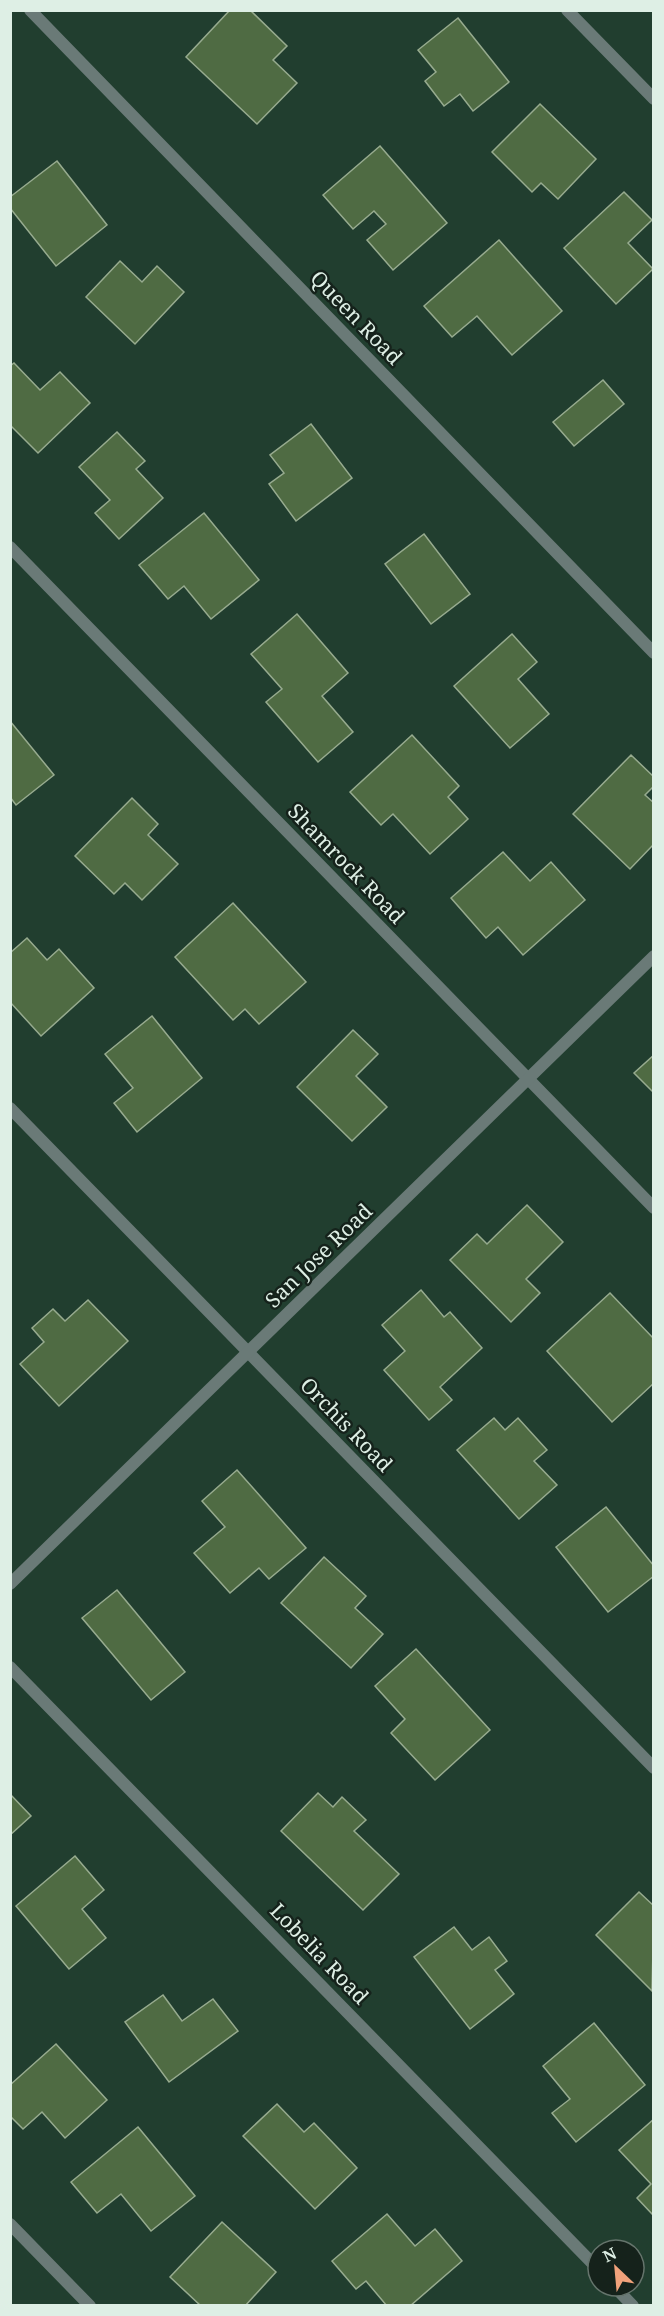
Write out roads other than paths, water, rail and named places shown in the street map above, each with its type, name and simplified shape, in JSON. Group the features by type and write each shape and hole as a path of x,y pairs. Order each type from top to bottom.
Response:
{"street":[{"name":"Queen Road","path":"30,10 654,653"},
{"path":"567,10 654,99"},
{"name":"Shamrock Road","path":"10,548 654,1208"},
{"name":"San Jose Road","path":"10,1584 654,956"},
{"name":"Orchis Road","path":"10,1108 654,1768"},
{"name":"Lobelia Road","path":"10,1667 586,2257"},
{"path":"10,2224 90,2306"}]}
